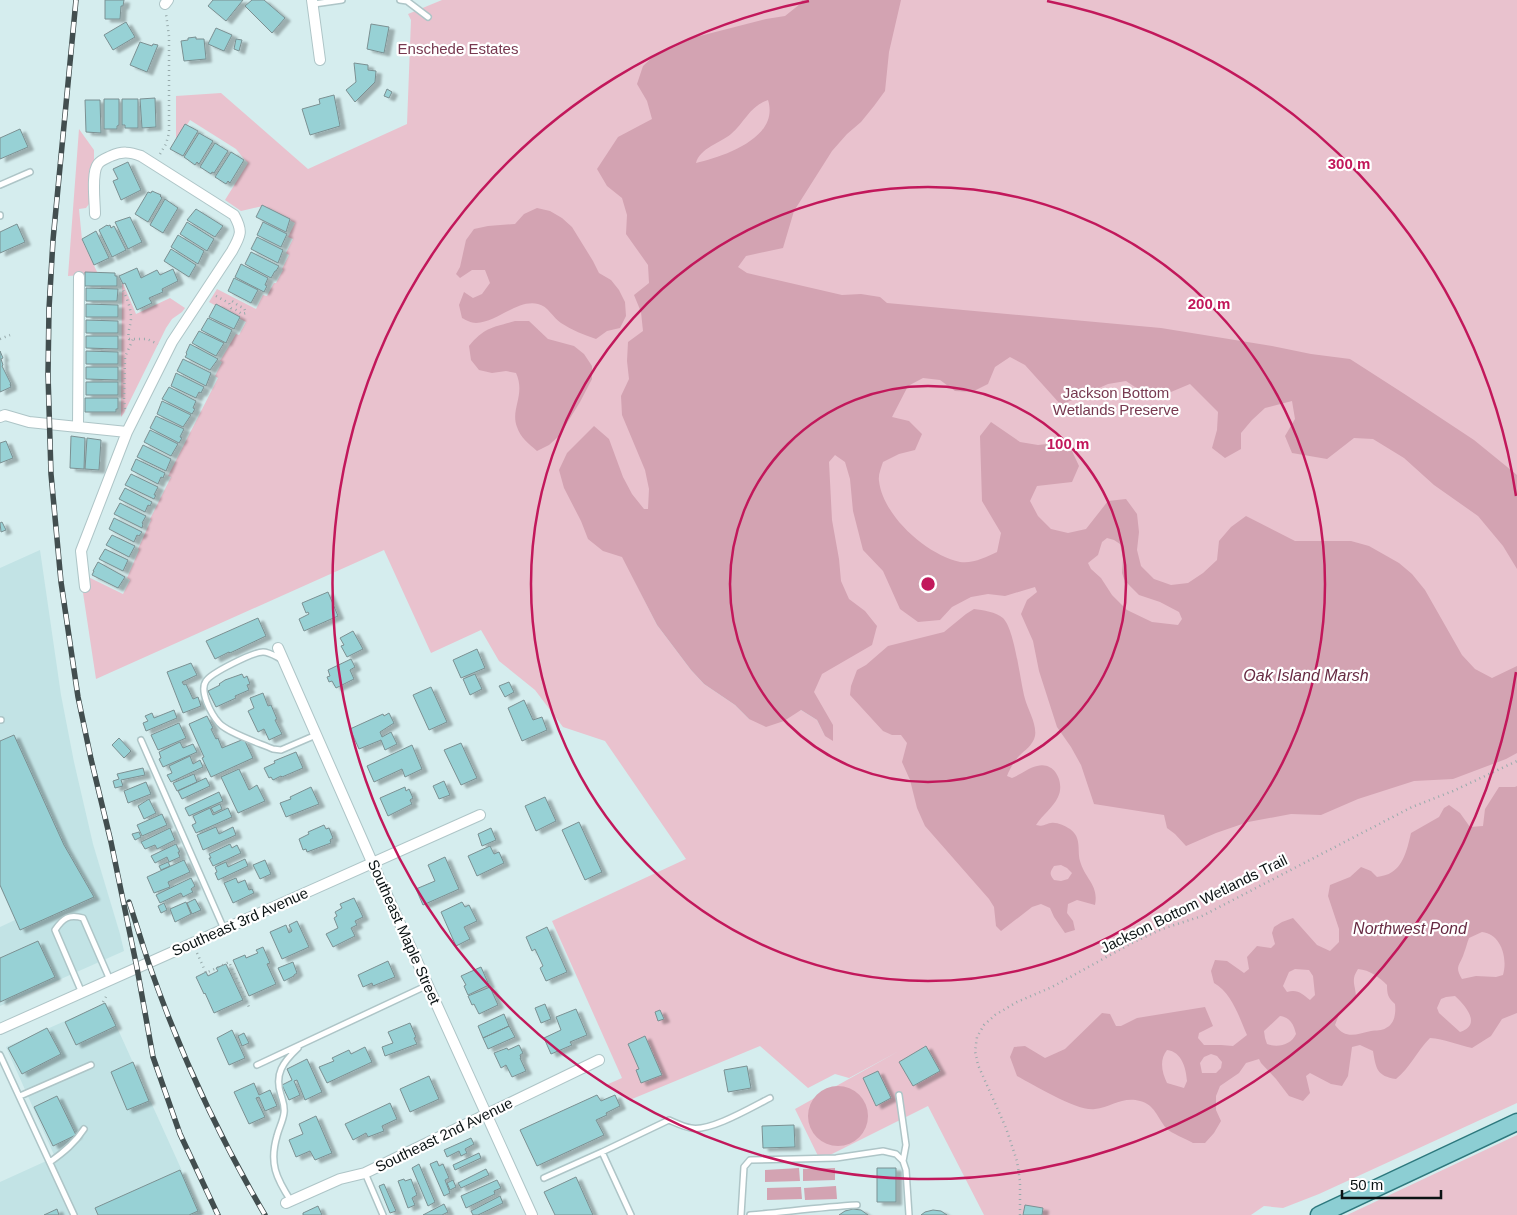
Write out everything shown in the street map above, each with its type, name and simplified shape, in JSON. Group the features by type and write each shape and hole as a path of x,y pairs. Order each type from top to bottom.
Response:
{"main road":[{"path":"1319,1215 1517,1122"}],"street":[{"path":"313,2 320,60"},
{"path":"85,587 81,551 127,432 168,348 239,238 241,231 234,215 141,156 130,152 120,152 103,159 97,164 95,171 95,214"},
{"path":"78,426 79,277"},
{"path":"0,416 5,415 29,422 127,432"},
{"name":"Southeast Maple Street","path":"278,648 372,862 532,1215"},
{"name":"Southeast 3rd Avenue","path":"0,1029 480,815"},
{"name":"Southeast 2nd Avenue","path":"288,1202 340,1179 365,1173 598,1060"}],"lane":[{"path":"313,2 342,0"},
{"path":"400,0 407,1 428,17"},
{"path":"0,185 30,172"},
{"path":"283,661 262,652 220,670 212,674 206,681 203,690 205,700 218,722 226,728 274,749 281,750 316,735"},
{"path":"141,740 224,929"},
{"path":"82,992 55,930 60,922 68,917 75,915 83,918 110,980"},
{"path":"257,1065 428,985"},
{"path":"288,1202 274,1168 273,1151 284,1115 285,1104 280,1093 278,1080 281,1067 289,1055 302,1044"},
{"path":"0,1055 74,1215"},
{"path":"20,1096 91,1065"},
{"path":"899,1095 906,1145 903,1161"},
{"path":"544,1178 669,1120 693,1129 709,1127 770,1098"},
{"path":"50,1162 62,1154 76,1140 84,1128"},
{"path":"741,1215 744,1166 750,1160 836,1158 883,1151 896,1154 903,1161 906,1170 909,1215"},
{"path":"602,1152 631,1215"},
{"path":"365,1173 383,1215"},
{"path":"750,1215 856,1205"}],"path":[{"path":"154,164 166,144 169,133 169,36 166,2"},
{"path":"121,286 131,316 129,339 147,339 168,348"},
{"path":"206,290 229,303 231,308 242,314 246,313 244,308 232,301 229,303"},
{"path":"0,339 10,335"},
{"path":"133,339 125,357 124,406 136,414"},
{"name":"Jackson Bottom Wetlands Trail","path":"1020,1215 1020,1181 1017,1161 1006,1128 978,1065 975,1051 977,1037 984,1025 995,1015 1017,1002 1052,987 1132,943 1162,929 1202,916 1412,807 1453,791 1517,761"},
{"path":"193,943 206,973 229,962 249,1007"},
{"path":"103,1002 108,993"}],"shaded area":[{"path":"40,550 61,695 74,762 93,844 124,951 0,1006 0,927 15,920 0,887 0,568"},
{"path":"106,1003 202,1215 0,1215 0,1182 55,1157 6,1047"}],"green space":[{"name":"Jackson Bottom Wetlands Preserve","path":"442,0 1517,0 1517,1103 1319,1194 1283,1208 1264,1206 1251,1215 984,1215 928,1106 820,1160 795,1109 899,1051 849,1078 835,1074 808,1088 760,1046 632,1100 606,1085 622,1078 552,921 686,859 605,741 563,727 535,690 499,661 481,630 431,653 384,550 96,679 80,573 123,594 130,580 127,578 150,519 171,477 168,476 218,378 215,376 222,362 220,361 236,334 239,335 246,322 209,302 217,289 256,309 263,295 267,296 283,270 289,255 286,253 293,239 288,237 295,223 263,206 241,211 225,200 248,163 236,149 190,120 176,142 176,96 221,93 308,169 407,124 411,20 408,14","holes":["728,516 825,736 817,720 801,710 749,719 735,705 704,684 657,625 626,563"]},
{"path":"79,129 94,150 94,160 89,171 89,204 86,208 79,209 82,240 98,274 68,276"},
{"path":"122,281 136,314 170,298 185,308 172,319 166,328 121,417"},
{"path":"1517,1135 1517,1215 1347,1215"}],"water":[{"name":"Oak Island Marsh","path":"802,0 901,0 889,52 885,91 861,122 832,151 794,211 783,248 746,256 738,267 747,273 842,295 861,294 880,297 887,303 1161,328 1350,359 1474,440 1517,475 1517,569 1503,546 1478,516 1434,485 1404,458 1373,439 1354,438 1327,459 1292,453 1285,436 1295,419 1292,401 1265,408 1241,433 1241,449 1225,458 1212,448 1217,430 1218,412 1190,384 1159,397 1141,391 1126,381 1108,384 1061,405 1025,365 1010,357 995,367 988,384 972,392 955,391 940,380 923,378 908,386 892,417 909,421 922,434 915,450 899,454 883,462 879,479 882,494 889,507 909,532 934,551 960,562 975,561 997,552 1001,533 982,501 980,436 991,422 1020,442 1038,445 1056,443 1072,451 1079,466 1072,482 1037,486 1030,501 1038,516 1051,529 1068,533 1086,529 1108,501 1126,499 1137,514 1139,532 1137,550 1141,566 1154,579 1171,585 1188,583 1203,573 1217,560 1219,541 1231,527 1246,516 1295,541 1351,541 1369,546 1399,563 1412,574 1425,590 1462,655 1475,669 1492,678 1517,666 1517,753 1453,779 1414,781 1358,799 1321,815 1291,814 1248,822 1186,846 1167,828 1164,815 1094,804 1081,765 1057,727 1039,671 1033,641 1021,614 1027,600 1037,592 1035,587 1005,596 988,594 971,597 952,607 940,620 918,622 900,609 883,571 863,550 853,511 850,479 845,462 835,455 829,462 832,520 841,581 849,599 865,611 877,626 872,645 822,674 814,692 833,725 833,741 825,736 817,720 801,710 784,721 766,727 749,719 735,705 704,684 657,625 622,557 603,551 588,539 564,488 559,470 567,453 594,426 609,439 623,477 632,494 644,509 648,509 649,489 645,470 622,415 621,396 629,379 627,361 628,342 643,331 641,312 634,295 649,283 648,265 626,234 627,215 622,198 607,186 597,169 618,137 652,119 647,101 637,84 643,66 657,53 675,47 692,38 785,16 800,4","holes":["768,100 769,113 766,125 758,135 747,144 734,150 696,163 702,153 731,134 752,110","1107,538 1120,544 1124,579 1139,595 1160,602 1179,612 1182,619 1178,625 1152,622 1127,610 1112,595 1088,563 1098,555 1102,542"]},
{"path":"537,208 550,211 572,227 599,273 611,280 619,290 625,302 626,316 620,328 607,331 596,339 561,323 542,305 530,303 484,322 474,323 462,318 459,305 464,292 473,298 482,294 490,283 485,270 472,270 460,278 456,274 460,267 466,240 474,229 515,224 524,214"},
{"path":"515,321 529,321 548,339 574,346 584,354 592,366 592,379 559,436 549,445 537,451 518,431 515,420 519,395 519,381 516,373 506,371 492,373 479,370 471,360 469,346 474,340 485,331"},
{"path":"974,609 997,614 1003,618 1011,633 1025,699 1034,722 1035,736 1028,747 1017,758 1007,776 1012,778 1034,767 1043,765 1049,767 1057,774 1060,786 1058,797 1036,825 1061,824 1074,832 1078,840 1080,861 1093,887 1096,898 1095,905 1077,900 1068,904 1067,913 1073,921 1075,930 1065,933 1050,908 1041,904 1032,907 1001,931 996,926 994,907 989,899 925,826 902,762 907,743 901,735 892,735 883,731 850,695 857,670 866,665 888,646 944,632","holes":["1061,865 1072,873 1068,879 1054,880 1051,876 1054,866"]},
{"name":"Northwest Pond","path":"1517,786 1517,1013 1502,1019 1491,1036 1472,1048 1430,1038 1396,1079 1385,1076 1378,1071 1373,1051 1360,1045 1352,1047 1348,1076 1342,1086 1331,1084 1310,1073 1306,1076 1310,1093 1303,1101 1289,1096 1259,1059 1246,1063 1239,1073 1220,1086 1216,1096 1216,1110 1221,1121 1205,1143 1193,1143 1172,1132 1166,1128 1149,1105 1140,1101 1128,1100 1101,1108 1087,1109 1056,1097 1017,1076 1010,1057 1014,1047 1025,1046 1045,1058 1065,1049 1102,1013 1110,1014 1116,1026 1121,1026 1137,1018 1205,1007 1213,1026 1199,1033 1198,1038 1204,1045 1233,1046 1247,1035 1230,999 1214,983 1211,971 1215,960 1227,961 1244,973 1249,969 1247,957 1257,946 1271,948 1275,944 1272,933 1274,927 1293,918 1317,945 1330,951 1339,942 1339,929 1328,896 1330,885 1350,877 1361,867 1371,871 1377,877 1392,872 1400,865 1411,833 1439,817 1444,808 1449,805 1460,813 1470,827 1483,826 1485,809 1499,787","holes":["1482,932 1494,937 1504,954 1503,975 1496,977 1476,976 1462,979 1458,968 1469,938","1295,969 1309,970 1313,976 1315,995 1310,1000 1297,992 1287,992 1283,986 1289,972","1358,969 1374,974 1387,985 1388,996 1395,1004 1395,1007 1394,1018 1391,1024 1383,1030 1351,1035 1343,1033 1335,1025 1340,1012 1356,998 1354,977","1455,996 1464,1005 1471,1020 1467,1029 1460,1032 1439,1013 1437,1008 1441,999","1280,1016 1291,1022 1296,1034 1291,1041 1284,1045 1267,1044 1264,1031","1167,1050 1180,1057 1187,1081 1184,1088 1167,1083 1163,1071 1163,1058","1211,1054 1217,1056 1222,1062 1221,1068 1216,1073 1202,1073 1200,1063 1204,1057"]},
{"path":"832,1086 844,1086 860,1094 866,1104 868,1116 866,1128 860,1138 844,1146 832,1146 816,1138 808,1122 808,1110 816,1094"},
{"path":"799,1168 800,1181 765,1182 765,1170"},
{"path":"835,1168 835,1180 803,1181 803,1169"},
{"path":"836,1186 837,1199 805,1200 804,1188"},
{"path":"801,1187 802,1199 767,1200 767,1188"}],"building":[{"path":"105,0 124,0 123,6 121,6 120,19 105,19"},
{"path":"213,0 243,0 226,21 208,6"},
{"path":"252,0 264,0 285,18 272,33 245,6"},
{"path":"126,22 135,37 113,50 104,35"},
{"path":"371,24 389,27 384,53 367,49"},
{"path":"216,28 232,35 224,51 208,44"},
{"path":"196,37 196,39 204,39 206,59 184,61 181,41"},
{"path":"236,39 242,40 239,51 234,49"},
{"path":"140,42 152,46 153,44 158,45 147,72 130,65"},
{"path":"354,63 368,65 368,70 376,71 375,82 355,102 346,90 356,82"},
{"path":"387,89 392,92 389,98 384,96"},
{"path":"334,95 340,126 310,135 302,109 320,104 319,99"},
{"path":"155,98 156,127 142,128 140,99"},
{"path":"104,99 119,99 119,125 117,129 104,129"},
{"path":"122,99 138,99 138,128 125,128 125,125 122,125"},
{"path":"85,100 100,100 101,133 86,132"},
{"path":"185,124 198,131 183,156 170,149"},
{"path":"20,129 28,147 0,159 0,138"},
{"path":"199,133 213,141 199,164 197,162 195,165 184,157"},
{"path":"215,143 228,151 214,173 212,172 211,174 200,167"},
{"path":"231,152 244,160 230,183 228,181 226,184 215,177"},
{"path":"128,162 141,190 121,200 113,181 118,179 113,169"},
{"path":"152,191 161,195 162,198 148,222 135,214 148,192 151,193"},
{"path":"165,199 178,208 163,233 150,225"},
{"path":"262,205 290,219 286,232 256,217"},
{"path":"196,209 223,226 215,237 187,220"},
{"path":"130,217 142,242 128,249 115,222"},
{"path":"187,222 214,239 207,251 180,234"},
{"path":"263,222 287,234 281,247 257,235"},
{"path":"17,224 25,242 0,253 0,232"},
{"path":"110,225 111,228 114,226 126,250 112,257 99,230"},
{"path":"96,231 109,258 94,265 82,239"},
{"path":"178,235 204,251 198,264 171,247"},
{"path":"257,237 283,250 278,263 251,249"},
{"path":"171,249 196,265 189,277 164,261"},
{"path":"251,252 279,266 271,278 245,264"},
{"path":"241,264 268,278 264,292 235,277"},
{"path":"137,268 141,278 157,270 160,275 173,269 178,281 162,289 163,292 149,298 152,303 137,310 125,283 123,284 119,276"},
{"path":"85,272 115,273 115,276 117,276 117,286 85,286"},
{"path":"234,278 258,290 251,303 228,291"},
{"path":"86,288 118,289 117,301 86,301"},
{"path":"86,304 118,305 118,317 86,317"},
{"path":"216,304 240,317 234,329 209,317"},
{"path":"208,318 232,330 226,343 201,330"},
{"path":"86,320 118,321 118,333 86,333"},
{"path":"199,331 224,343 216,356 192,343"},
{"path":"86,336 118,336 118,349 86,348"},
{"path":"190,344 218,359 210,370 185,357"},
{"path":"0,351 3,358 1,359 2,366 11,387 0,392"},
{"path":"86,351 118,352 118,364 86,364"},
{"path":"183,359 211,373 206,386 177,371"},
{"path":"86,367 118,367 118,380 86,379"},
{"path":"176,373 204,387 196,398 171,386"},
{"path":"86,382 118,382 118,395 86,395"},
{"path":"169,387 196,401 192,414 162,399"},
{"path":"85,398 118,398 118,409 116,409 116,412 85,412"},
{"path":"162,401 191,415 183,427 157,414"},
{"path":"156,416 184,429 179,443 150,428"},
{"path":"150,430 178,444 171,456 144,442"},
{"path":"71,436 85,438 84,469 70,468"},
{"path":"87,438 101,440 99,470 85,469"},
{"path":"6,441 13,458 0,463 0,443"},
{"path":"143,445 171,459 166,471 137,457"},
{"path":"136,459 165,473 158,484 131,470"},
{"path":"131,474 158,487 154,499 125,485"},
{"path":"125,488 152,502 150,506 148,505 145,512 119,499"},
{"path":"120,503 146,516 142,523 142,528 114,514"},
{"path":"114,518 142,532 139,536 137,535 134,542 109,529"},
{"path":"2,522 6,530 1,532 0,523"},
{"path":"112,535 135,546 129,557 106,545"},
{"path":"105,549 128,560 123,571 99,559"},
{"path":"98,562 125,577 118,588 92,575"},
{"path":"328,592 338,616 304,631 299,619 309,614 308,612 306,613 302,603"},
{"path":"258,618 266,636 215,659 206,641"},
{"path":"353,631 363,649 347,657 341,646 344,645 340,638"},
{"path":"477,649 485,668 461,678 453,660"},
{"path":"351,659 355,667 350,670 354,679 336,688 332,681 329,682 327,677 330,676 328,670"},
{"path":"191,663 197,675 182,682 184,685 186,684 193,699 198,697 201,706 183,713 167,672"},
{"path":"242,674 244,678 247,676 250,684 247,685 249,690 216,707 208,691 225,680"},
{"path":"475,674 482,689 470,695 463,679"},
{"path":"509,682 514,692 505,697 499,686"},
{"path":"431,687 447,722 429,730 413,695"},
{"path":"263,693 268,706 271,705 277,719 275,720 282,734 269,740 264,729 258,732 248,711 254,708 250,698"},
{"path":"524,700 533,720 542,717 547,730 522,741 508,708"},
{"path":"174,710 177,718 146,731 143,723 148,721 145,716 152,713 154,718"},
{"path":"389,713 394,723 380,732 382,737 391,732 397,744 385,750 381,740 359,749 350,729"},
{"path":"207,716 213,728 211,729 216,739 218,738 222,748 244,739 253,758 211,777 189,724"},
{"path":"179,723 186,738 158,750 151,735"},
{"path":"14,735 64,845 94,897 20,930 0,885 0,741"},
{"path":"119,738 131,751 124,758 112,745"},
{"path":"180,742 183,748 193,744 197,752 163,767 159,759 161,758 159,752"},
{"path":"461,743 477,778 461,785 444,750"},
{"path":"412,745 422,769 405,777 402,769 374,782 367,766"},
{"path":"296,752 303,768 273,780 271,777 269,778 264,768 275,763 274,761"},
{"path":"190,756 193,764 200,760 203,767 171,782 167,775 172,773 169,766"},
{"path":"143,768 145,775 121,780 123,786 115,788 113,781 119,779 117,774"},
{"path":"239,769 249,790 257,785 265,801 238,813 221,777"},
{"path":"194,774 197,782 177,791 173,783"},
{"path":"206,778 210,786 182,799 178,791"},
{"path":"444,781 450,795 439,799 433,786"},
{"path":"146,782 151,794 128,803 124,791"},
{"path":"311,787 319,804 286,817 280,803"},
{"path":"405,787 406,791 409,789 413,798 410,800 412,804 388,816 380,798"},
{"path":"219,792 223,801 189,816 185,808"},
{"path":"545,797 556,821 536,831 525,806"},
{"path":"149,799 156,813 144,819 138,806"},
{"path":"220,804 222,809 214,813 211,808"},
{"path":"210,808 213,815 228,808 232,817 196,833 192,825 196,823 193,816"},
{"path":"162,814 167,825 142,836 137,825"},
{"path":"579,822 602,872 585,880 562,830"},
{"path":"324,825 326,829 329,828 333,838 330,840 331,843 307,852 306,849 303,850 299,839 309,834 308,832"},
{"path":"216,827 219,834 233,827 236,835 203,850 197,835"},
{"path":"170,828 175,840 157,849 155,845 145,849 141,842"},
{"path":"491,828 496,840 482,846 478,834"},
{"path":"139,832 141,837 135,840 132,834"},
{"path":"176,844 180,857 169,862 167,857 155,863 151,856"},
{"path":"230,844 232,848 237,845 241,853 213,866 209,854"},
{"path":"490,846 494,854 499,852 504,863 477,876 468,856"},
{"path":"445,857 459,889 423,905 416,889 435,881 428,865"},
{"path":"245,859 248,866 218,880 215,867 226,862 228,867"},
{"path":"184,860 190,872 168,882 170,887 154,893 147,877"},
{"path":"265,860 271,874 260,879 253,865"},
{"path":"168,862 170,866 161,870 159,866"},
{"path":"191,878 195,886 191,889 193,892 183,897 181,893 160,903 156,895"},
{"path":"236,878 238,883 245,880 249,890 252,889 254,893 233,903 224,883"},
{"path":"354,898 363,917 355,921 357,925 351,928 355,936 333,947 326,934 338,928 334,918 337,916 335,912 342,908 340,904"},
{"path":"195,899 201,910 192,914 187,903"},
{"path":"186,902 191,914 175,922 170,909"},
{"path":"462,902 465,907 469,905 477,921 464,927 470,939 456,946 441,912"},
{"path":"164,903 167,910 161,913 158,906"},
{"path":"297,921 309,947 282,959 270,932 286,925 289,933 292,931 289,925"},
{"path":"547,927 567,972 546,981 540,968 543,966 535,949 532,951 526,937"},
{"path":"38,941 55,977 0,1002 0,958"},
{"path":"263,947 270,963 267,964 276,984 249,996 233,960 245,955 246,958 258,953 256,950"},
{"path":"388,961 395,977 373,986 372,983 363,987 358,975"},
{"path":"293,962 297,973 284,981 278,968"},
{"path":"226,964 243,1000 214,1013 196,977 206,972 208,976 218,971 216,968"},
{"path":"481,967 489,985 468,995 464,986 466,985 461,976"},
{"path":"490,987 498,1005 479,1014 468,996"},
{"path":"105,1003 116,1026 76,1045 65,1022"},
{"path":"545,1004 551,1019 541,1023 535,1008"},
{"path":"576,1009 587,1035 570,1042 572,1045 551,1054 544,1038 561,1030 556,1017"},
{"path":"660,1010 664,1019 658,1021 655,1012"},
{"path":"504,1014 509,1026 483,1038 478,1026"},
{"path":"410,1023 417,1044 385,1056 382,1047 393,1043 388,1032"},
{"path":"509,1026 515,1037 488,1049 483,1038"},
{"path":"47,1028 61,1054 22,1074 8,1048"},
{"path":"232,1030 245,1058 229,1065 217,1038"},
{"path":"244,1033 249,1043 242,1046 238,1036"},
{"path":"645,1036 662,1075 641,1083 636,1070 639,1069 628,1044"},
{"path":"519,1045 523,1053 520,1055 520,1058 526,1071 512,1077 506,1065 501,1068 494,1053"},
{"path":"926,1046 940,1071 913,1086 899,1062"},
{"path":"365,1047 372,1062 327,1083 319,1067 334,1061 332,1058 349,1050 351,1054"},
{"path":"307,1059 322,1092 305,1100 297,1080 294,1081 300,1095 289,1100 282,1085 292,1080 287,1069"},
{"path":"133,1062 149,1101 127,1110 111,1072"},
{"path":"747,1066 751,1088 728,1092 724,1070"},
{"path":"878,1071 891,1098 876,1106 863,1078"},
{"path":"429,1076 439,1099 410,1112 400,1089"},
{"path":"254,1083 259,1095 270,1090 277,1106 265,1111 259,1097 256,1098 265,1117 249,1124 234,1092"},
{"path":"597,1095 601,1101 615,1095 620,1106 596,1120 604,1135 537,1166 520,1130"},
{"path":"57,1096 76,1135 53,1146 34,1107"},
{"path":"390,1103 397,1119 382,1126 384,1131 368,1137 366,1133 353,1140 345,1124"},
{"path":"316,1116 332,1153 315,1160 310,1151 296,1157 289,1140 303,1134 299,1124"},
{"path":"794,1125 795,1147 763,1148 762,1126"},
{"path":"471,1138 474,1144 465,1149 467,1153 461,1156 459,1151 447,1157 444,1150"},
{"path":"479,1153 481,1158 455,1170 453,1165"},
{"path":"437,1161 439,1166 443,1164 449,1178 445,1180 450,1193 444,1196 430,1164"},
{"path":"419,1164 435,1202 428,1206 412,1168"},
{"path":"877,1168 896,1168 896,1202 877,1202"},
{"path":"486,1169 489,1175 461,1188 458,1183"},
{"path":"180,1170 198,1211 189,1215 98,1215 95,1208"},
{"path":"576,1177 593,1215 555,1215 544,1192"},
{"path":"404,1179 405,1181 411,1179 417,1195 412,1198 415,1205 408,1208 398,1181"},
{"path":"453,1180 456,1187 450,1190 447,1183"},
{"path":"497,1180 501,1188 494,1191 495,1194 466,1208 461,1196"},
{"path":"384,1184 396,1211 390,1213 379,1186"},
{"path":"500,1196 503,1203 478,1215 473,1215 471,1211"},
{"path":"444,1204 448,1212 442,1215 423,1215"},
{"path":"1025,1205 1043,1208 1042,1215 1023,1215"},
{"path":"318,1206 322,1215 303,1215 303,1213"},
{"path":"57,1209 59,1215 44,1215"},
{"path":"853,1209 861,1210 868,1215 839,1215"},
{"path":"933,1210 941,1211 947,1215 921,1215"}],"railway":[{"path":"76,0 53,240 49,309 48,374 51,474 61,582 78,697 111,842 153,1057 180,1134 218,1215"},
{"path":"129,902 149,964 186,1061 231,1154 265,1215"}],"park label":[{"name":"Enschede Estates","path":"458,49"}]}
